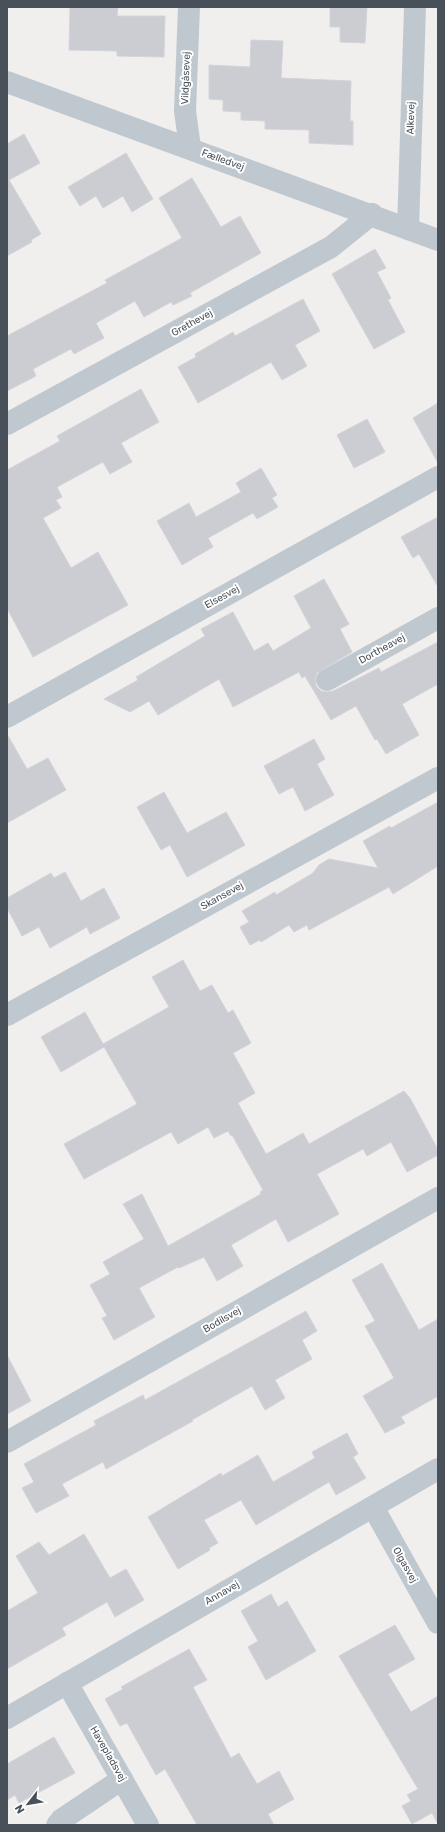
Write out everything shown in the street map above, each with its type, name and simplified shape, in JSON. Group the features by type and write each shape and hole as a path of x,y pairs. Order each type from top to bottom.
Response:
{"street":[{"name":"Vildgåsevej","path":"189,7 185,111 190,148"},
{"name":"Alkevej","path":"408,229 415,7"},
{"name":"Fælledvej","path":"7,82 372,214 438,240"},
{"name":"Grethevej","path":"7,424 331,247 372,214"},
{"name":"Elsesvej","path":"7,718 438,477"},
{"name":"Dortheavej","path":"327,680 438,618"},
{"name":"Skansevej","path":"7,1015 438,778"},
{"name":"Bodilsvej","path":"7,1442 438,1198"},
{"name":"Annavej","path":"7,1718 438,1469"},
{"name":"Olgasvej","path":"372,1507 438,1623"},
{"name":"Havepladsvej","path":"67,1683 148,1825"},
{"path":"57,1825 61,1820 122,1780"}],"building":[{"path":"70,7 118,7 117,16 165,16 164,57 117,56 117,51 69,50"},
{"path":"330,7 367,7 365,43 340,42 340,27 330,27"},
{"path":"251,40 283,41 281,78 351,81 350,121 353,121 353,145 309,143 309,130 265,129 265,121 241,120 241,112 223,111 223,100 209,99 209,65 250,67"},
{"path":"24,134 40,163 9,180 41,234 31,240 32,242 7,256 7,144"},
{"path":"126,153 153,199 132,212 123,196 103,208 96,196 80,206 68,187"},
{"path":"192,178 221,227 240,216 261,253 190,293 192,296 173,305 171,302 144,317 135,301 96,323 104,338 74,354 71,349 33,369 36,376 7,391 7,336 107,283 105,280 182,238 159,198"},
{"path":"375,249 386,268 377,272 391,298 388,300 405,332 374,349 332,274"},
{"path":"303,299 320,331 295,345 307,366 282,380 271,362 198,403 178,367 196,357 195,354 233,332 235,336"},
{"path":"141,389 159,422 121,443 132,462 110,474 103,462 57,487 62,497 56,500 61,508 43,518 71,568 98,552 128,605 33,657 7,608 7,470 60,441 57,436"},
{"path":"438,403 438,463 413,418"},
{"path":"367,419 385,452 354,468 337,435"},
{"path":"261,468 277,495 272,498 278,507 257,519 253,513 208,538 213,547 182,565 157,521 189,503 196,517 241,492 236,483"},
{"path":"438,517 438,587 419,554 413,558 401,537"},
{"path":"324,579 349,624 340,629 352,652 317,673 315,679 316,686 321,691 333,691 379,668 381,672 438,642 438,684 402,704 419,735 386,754 377,739 375,740 356,706 331,720 305,676 302,678 299,672 233,707 219,679 158,715 149,701 130,712 104,699 138,680 136,677 205,636 201,629 233,612 254,651 268,643 273,651 311,628 294,596"},
{"path":"7,734 27,769 48,758 66,790 7,823"},
{"path":"314,739 325,759 317,764 334,795 305,811 293,787 279,794 264,766"},
{"path":"164,792 187,833 226,812 245,845 187,877 170,845 161,850 137,807"},
{"path":"438,802 438,866 393,894 389,887 309,930 307,925 294,932 289,925 261,942 260,940 250,945 240,927 249,922 242,911 275,892 276,895 313,873 319,865 329,859 378,868 363,841 390,826 391,828"},
{"path":"65,872 81,901 104,888 120,918 90,934 87,927 50,948 39,927 22,936 7,908 7,898 51,873 54,878"},
{"path":"183,960 200,991 212,985 228,1013 233,1010 251,1043 233,1053 255,1093 238,1103 266,1154 303,1133 309,1144 404,1091 410,1098 438,1150 438,1155 407,1172 391,1142 367,1156 363,1149 317,1174 339,1214 288,1242 276,1219 231,1245 243,1266 217,1281 204,1257 179,1268 178,1267 139,1288 155,1317 114,1340 102,1318 107,1316 90,1285 110,1274 103,1262 144,1239 123,1204 142,1194 168,1246 261,1194 260,1192 263,1190 232,1135 231,1136 228,1131 214,1138 208,1127 178,1144 171,1132 84,1179 64,1144 137,1104 104,1047 61,1072 41,1037 85,1012 103,1044 169,1007 152,977"},
{"path":"382,1263 419,1330 438,1319 438,1396 401,1417 405,1423 385,1433 363,1396 394,1378 365,1326 375,1321 352,1280"},
{"path":"306,1311 317,1331 302,1340 312,1359 275,1380 285,1398 265,1410 252,1386 192,1420 193,1421 106,1469 103,1462 62,1484 69,1496 36,1513 22,1488 34,1482 24,1464 96,1425 94,1421 143,1395 145,1400"},
{"path":"7,1355 31,1401 7,1414"},
{"path":"347,1433 358,1454 353,1457 366,1478 336,1495 329,1482 256,1525 241,1500 204,1520 218,1543 209,1548 210,1550 178,1569 148,1517 221,1473 222,1476 258,1455 273,1482 315,1458 312,1452"},
{"path":"84,1534 110,1578 126,1569 144,1600 115,1617 107,1602 62,1628 66,1635 7,1669 7,1611 38,1593 16,1556 39,1542 49,1555"},
{"path":"271,1594 278,1607 287,1601 316,1651 266,1680 248,1647 258,1641 241,1611"},
{"path":"395,1625 415,1659 388,1674 411,1712 438,1696 438,1824 432,1813 412,1824 402,1806 411,1801 407,1795 418,1789 339,1656"},
{"path":"189,1649 207,1680 193,1687 231,1758 239,1753 257,1784 279,1771 294,1799 268,1814 274,1825 197,1825 165,1769 156,1775 127,1723 120,1726 105,1699 123,1689 121,1687"},
{"path":"54,1737 75,1773 19,1803 15,1795 7,1800 7,1764"}]}
